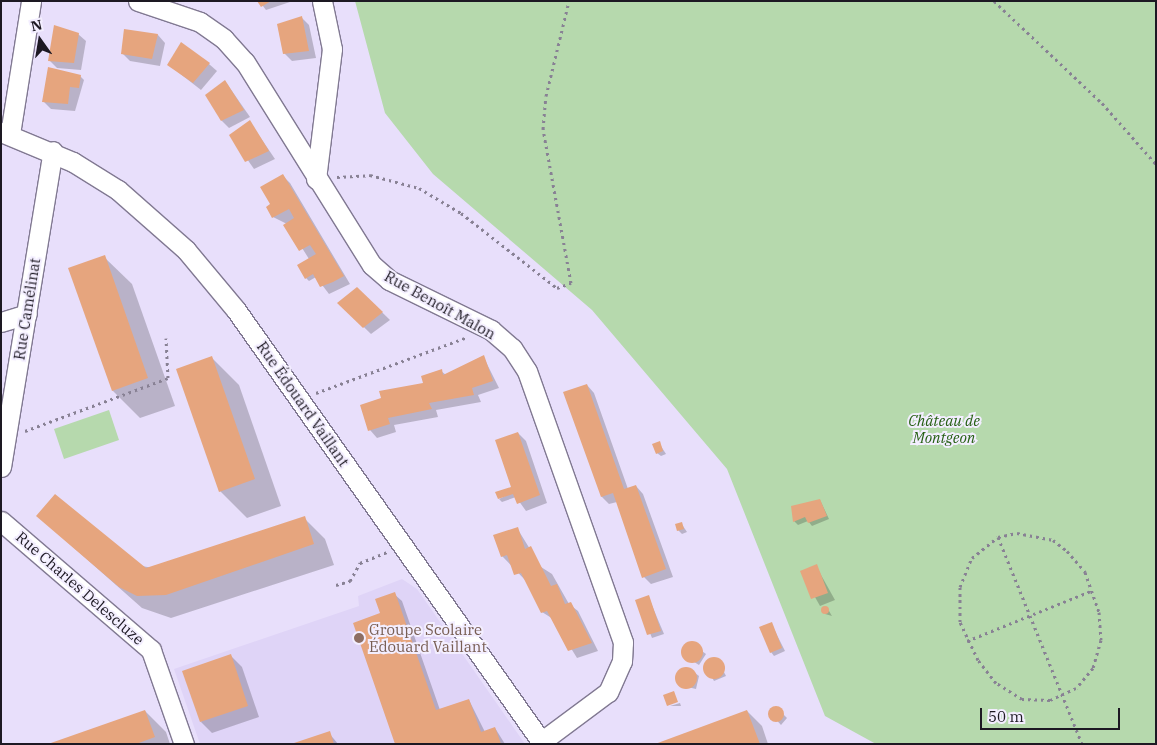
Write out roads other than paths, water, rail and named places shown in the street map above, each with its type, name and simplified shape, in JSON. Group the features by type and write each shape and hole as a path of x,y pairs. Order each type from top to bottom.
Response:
{"street":[{"path":"6,133 31,1"},
{"name":"Rue Benoît Malon","path":"138,1 200,22 224,39 245,62 316,179 372,265 389,280 482,324 512,348 527,371 623,642 622,661 608,692 542,743"},
{"path":"316,179 332,49 322,1"},
{"name":"Rue Édouard Vaillant","path":"6,133 53,151 118,190 186,250 236,310 542,743"},
{"name":"Rue Camélinat","path":"1,467 53,151"},
{"path":"1,322 26,314"},
{"name":"Rue Charles Delescluze","path":"1,521 151,650 184,744"}],"place":[{"name":"Groupe Scolaire Édouard Vaillant","path":"359,638"}],"park label":[{"name":"Château de Montgeon","path":"944,428"}]}
